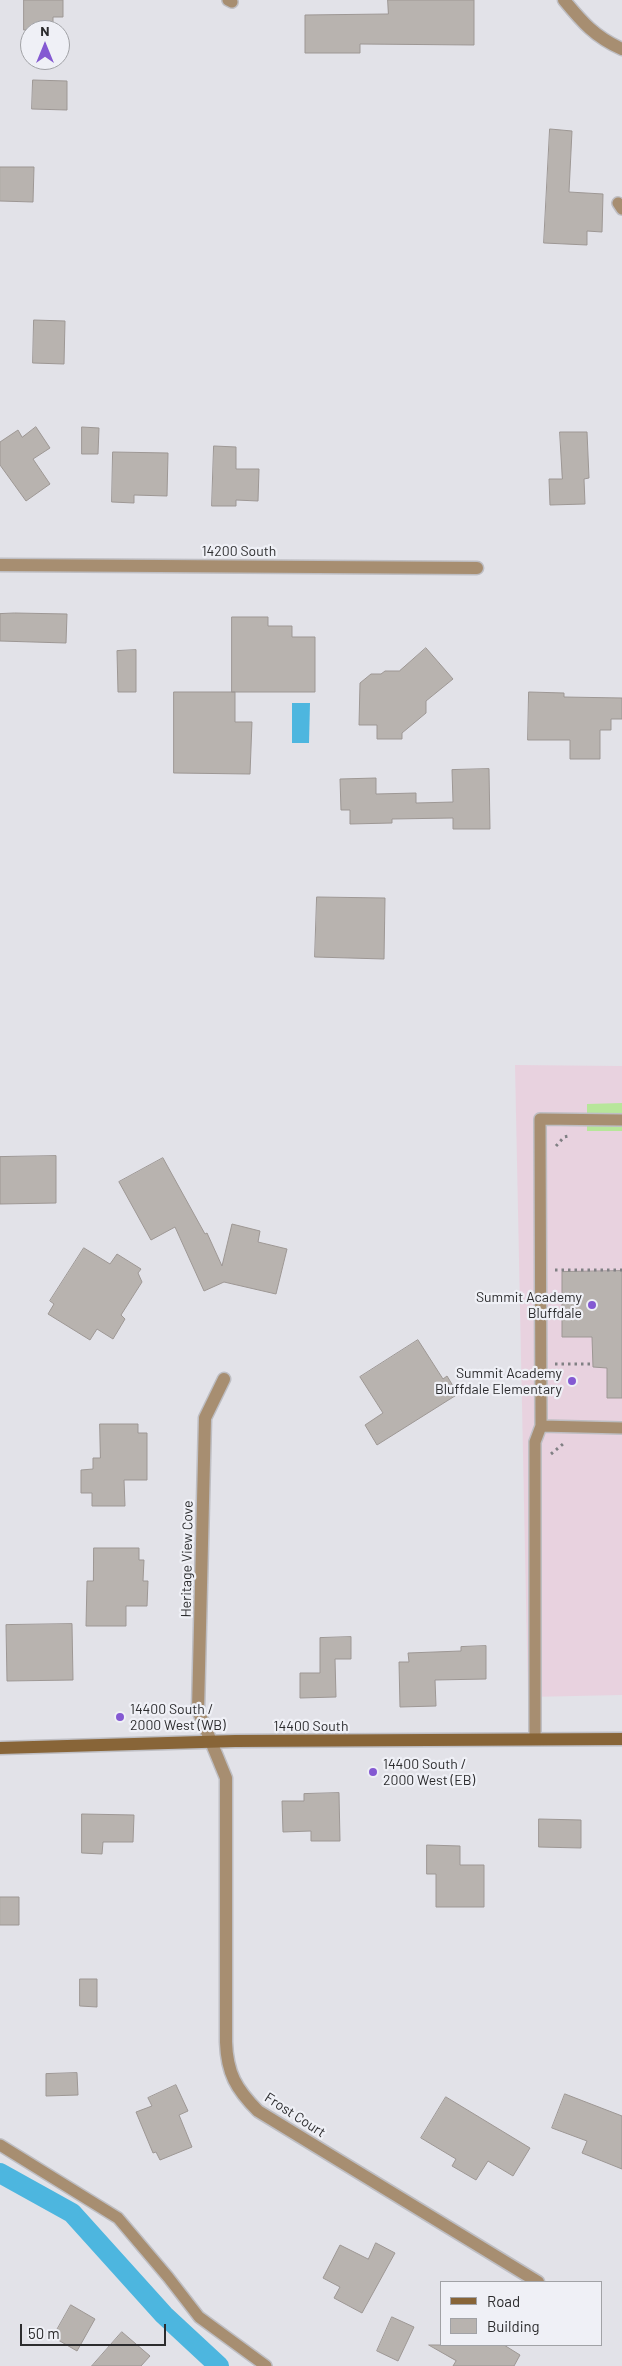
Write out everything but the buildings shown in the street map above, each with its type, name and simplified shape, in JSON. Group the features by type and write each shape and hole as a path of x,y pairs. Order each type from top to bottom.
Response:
{"main road":[{"name":"14400 South","path":"0,1748 212,1742 622,1739"}],"street":[{"path":"564,0 585,26 597,36 622,49"},
{"name":"14200 South","path":"0,565 477,568"},
{"name":"Heritage View Cove","path":"212,1742 198,1710 205,1418 224,1379"},
{"name":"Frost Court","path":"212,1742 226,1778 226,2042 227,2061 233,2080 244,2097 258,2112 536,2281"}],"lane":[{"path":"535,1739 535,1442 541,1426 540,1119 622,1120"},
{"path":"541,1426 622,1428"},
{"path":"0,2145 118,2218 168,2276 199,2317 266,2366"}],"path":[{"path":"553,1151 558,1142 572,1135"},
{"path":"552,1261 552,1270 622,1270"},
{"path":"552,1372 552,1364 590,1364"}],"shaded area":[{"name":"Summit Academy Bluffdale Elementary","path":"515,1065 622,1066 622,1695 528,1697"}],"green space":[{"path":"622,1103 622,1131 587,1131 587,1104"}],"water":[{"path":"292,703 310,703 309,743 292,743"}],"waterway":[{"path":"0,2173 72,2213 164,2315 219,2366"}],"place":[{"name":"Summit Academy Bluffdale","path":"592,1305"},
{"name":"Summit Academy Bluffdale Elementary","path":"572,1381"},
{"name":"14400 South / 2000 West (WB)","path":"120,1717"},
{"name":"14400 South / 2000 West (EB)","path":"373,1772"}]}
